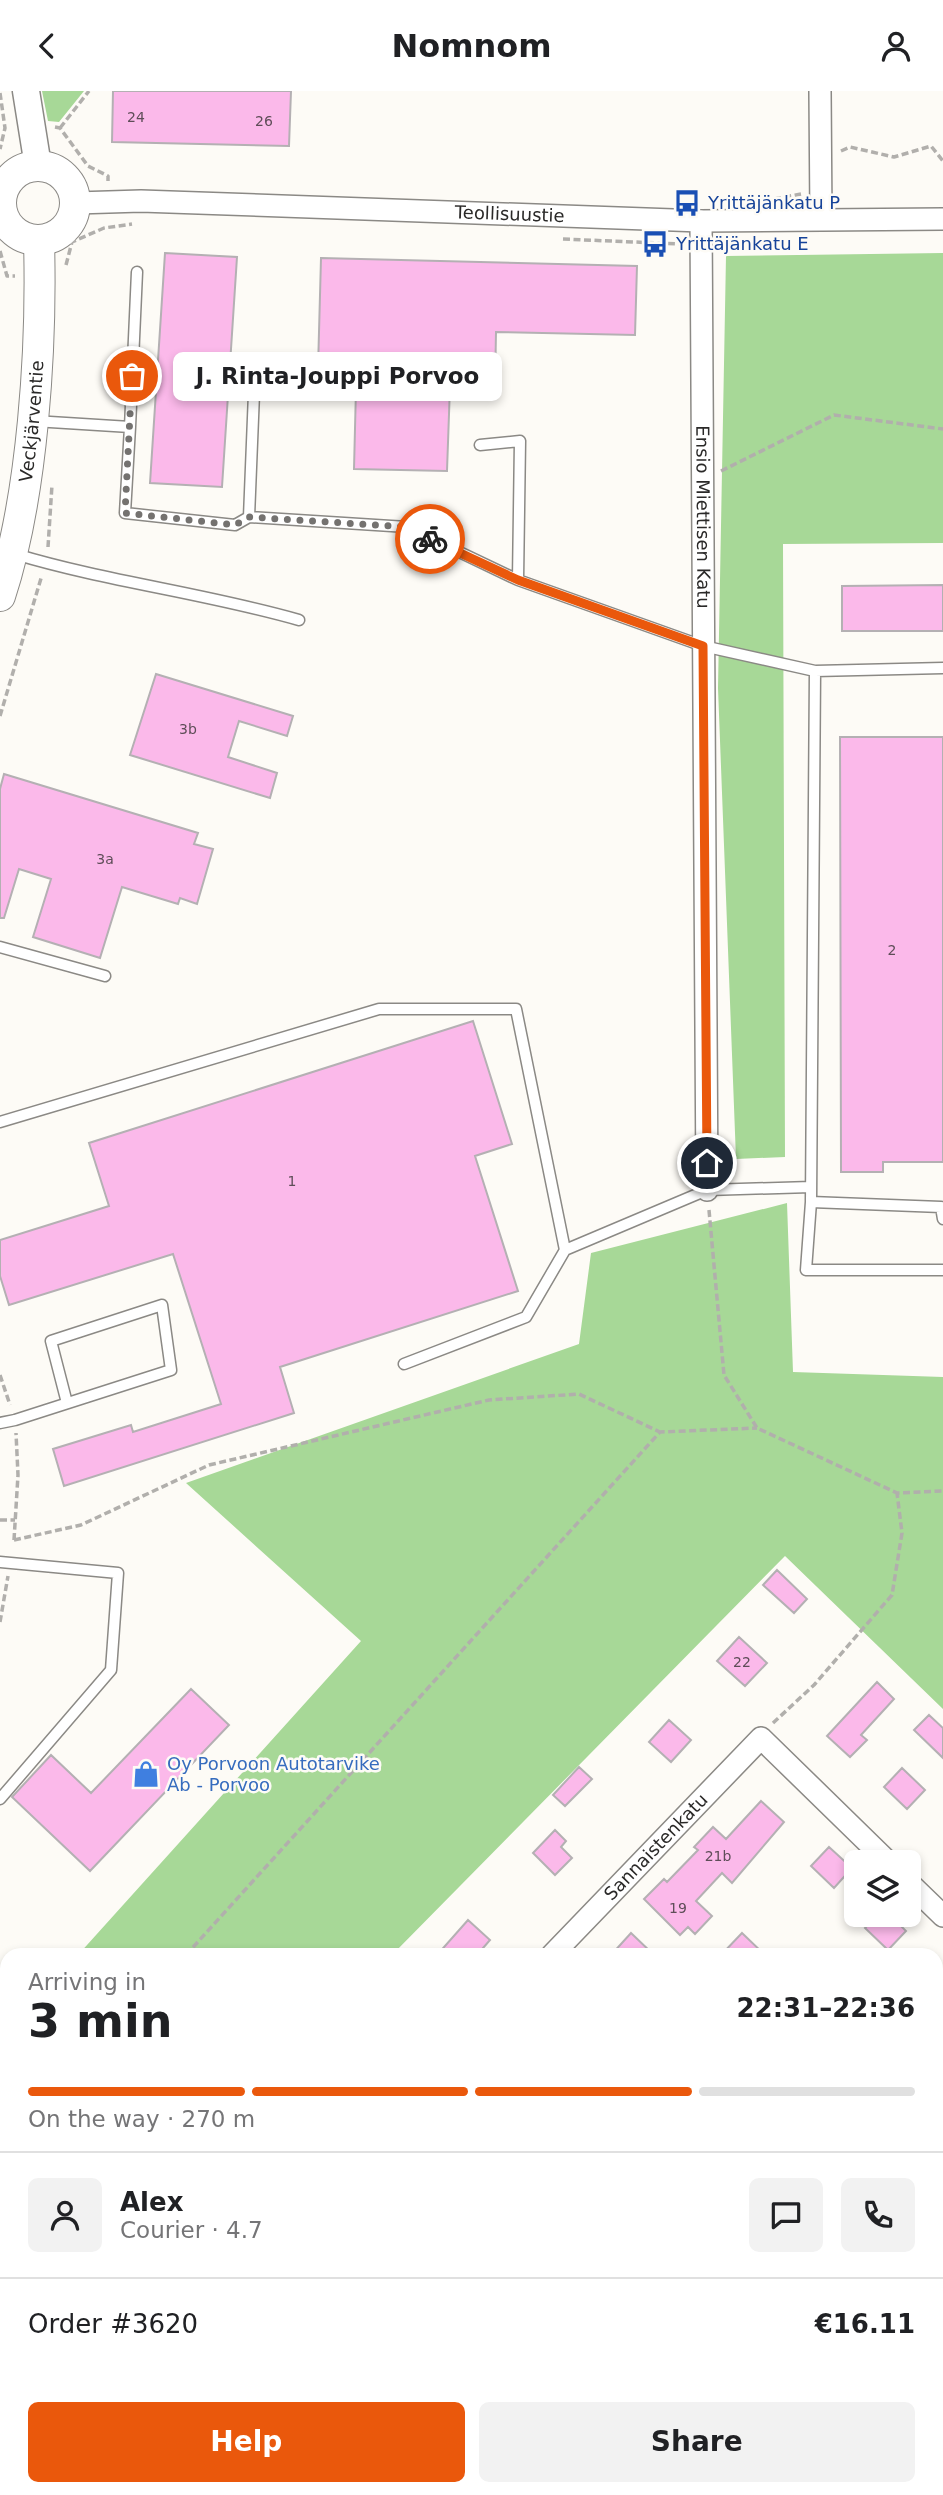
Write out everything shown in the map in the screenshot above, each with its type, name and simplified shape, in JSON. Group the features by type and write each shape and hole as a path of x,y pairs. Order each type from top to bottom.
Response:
{"main road":[{"path":"38,166 52,169 65,177 73,189 76,203 73,218 65,230 53,238 39,241 24,239 12,231 4,219 0,205 2,190 11,177 23,169 38,166"},
{"name":"Veckjärventie","path":"0,596 12,553 32,420 40,278 39,241"}],"street":[{"path":"26,91 38,166"},
{"path":"820,91 821,219"},
{"name":"Teollisuustie","path":"76,203 107,201 701,221 943,219"},
{"name":"Ensio Miettisen Katu","path":"701,221 707,1190"},
{"path":"767,1731 877,1850"},
{"name":"Sannaistenkatu","path":"561,1948 767,1731"},
{"path":"921,1895 943,1916"}],"lane":[{"path":"136,272 125,513 235,525 249,517 407,527 518,580 703,646 815,671 943,668"},
{"path":"249,517 254,393"},
{"path":"32,420 130,427"},
{"path":"480,445 520,441 518,580"},
{"path":"12,553 46,563 235,601 299,619"},
{"path":"815,671 811,1202 806,1270 943,1271"},
{"path":"0,947 105,976"},
{"path":"0,1122 379,1009 516,1009 565,1250"},
{"path":"404,1364 526,1317 565,1250 707,1190 811,1187"},
{"path":"811,1202 941,1207 943,1219"},
{"path":"0,1423 15,1420 171,1370 162,1305 51,1341 67,1403"},
{"path":"0,1799 111,1670 118,1573 5,1563"}],"path":[{"path":"60,128 89,91"},
{"path":"0,93 5,128 0,149"},
{"path":"32,126 60,128 88,166 108,176 104,228"},
{"path":"836,153 850,147 894,157 931,146 943,161"},
{"path":"701,481 834,415 943,429"},
{"path":"707,1190 724,1375 757,1428"},
{"path":"0,1375 15,1420 18,1475 13,1540 5,1563 0,1622"},
{"path":"13,1540 81,1525 209,1465 489,1399 579,1394 660,1432 757,1428 897,1493 943,1491"},
{"path":"192,1948 660,1432"},
{"path":"767,1731 814,1685 892,1595 902,1533 897,1493"},
{"path":"0,1520 15,1520"}],"green space":[{"path":"42,91 84,91 59,122 48,121"},
{"path":"943,253 943,543 783,544 785,1157 736,1159 718,688 726,256"},
{"path":"787,1203 793,1372 943,1377 943,1709 785,1556 399,1948 84,1948 361,1641 186,1483 579,1344 591,1253"}],"building":[{"path":"113,91 291,91 289,146 112,142"},
{"path":"165,253 237,257 222,487 150,483"},
{"path":"321,258 637,266 635,335 496,332 495,387 450,386 447,471 354,469 356,388 340,387 341,370 318,369"},
{"path":"943,585 943,631 842,631 842,586"},
{"path":"156,674 293,716 287,736 239,721 228,757 277,773 270,798 130,755"},
{"path":"840,737 943,737 943,1162 883,1162 883,1172 841,1172"},
{"path":"4,774 198,833 194,844 213,849 197,904 180,898 178,904 122,887 100,958 33,937 51,879 19,869 4,918 0,918 0,789"},
{"path":"473,1021 512,1144 475,1156 518,1291 280,1367 294,1413 64,1486 53,1449 131,1425 133,1432 221,1404 173,1254 9,1305 0,1276 0,1240 109,1206 89,1143"},
{"path":"777,1570 807,1599 794,1613 763,1585"},
{"path":"739,1637 767,1663 745,1686 717,1661"},
{"path":"877,1682 894,1699 861,1735 867,1740 850,1757 827,1736"},
{"name":"Oy Porvoon Autotarvike Ab - Porvoo","path":"191,1689 229,1725 90,1871 12,1797 51,1755 91,1793"},
{"path":"929,1715 943,1728 943,1758 914,1730"},
{"path":"669,1720 691,1740 671,1762 649,1742"},
{"path":"579,1767 592,1779 565,1806 553,1795"},
{"path":"902,1768 925,1790 907,1809 884,1787"},
{"path":"761,1801 784,1822 732,1883 722,1873 696,1901 712,1916 695,1934 688,1927 680,1935 644,1899 664,1879 667,1882 698,1850 694,1847 713,1827 726,1839"},
{"path":"555,1830 566,1841 561,1847 572,1858 555,1875 533,1853"},
{"path":"829,1847 844,1861 844,1877 834,1888 811,1866"},
{"path":"468,1920 490,1940 483,1948 443,1948"},
{"path":"866,1927 902,1927 906,1931 890,1948 886,1948"},
{"path":"631,1933 647,1948 617,1948"},
{"path":"742,1933 758,1948 728,1948"}],"way so far":[{"path":"132,376 125,513 235,525 249,517 407,527 430,539"}],"place":[{"name":"Yrittäjänkatu P","path":"687,203"},
{"name":"Yrittäjänkatu E","path":"655,244"},
{"name":"J. Rinta-Jouppi Porvoo","path":"132,376"},
{"name":"Oy Porvoon Autotarvike Ab - Porvoo","path":"146,1774"}],"route":[{"path":"430,539 518,580 703,646 707,1163"}]}
